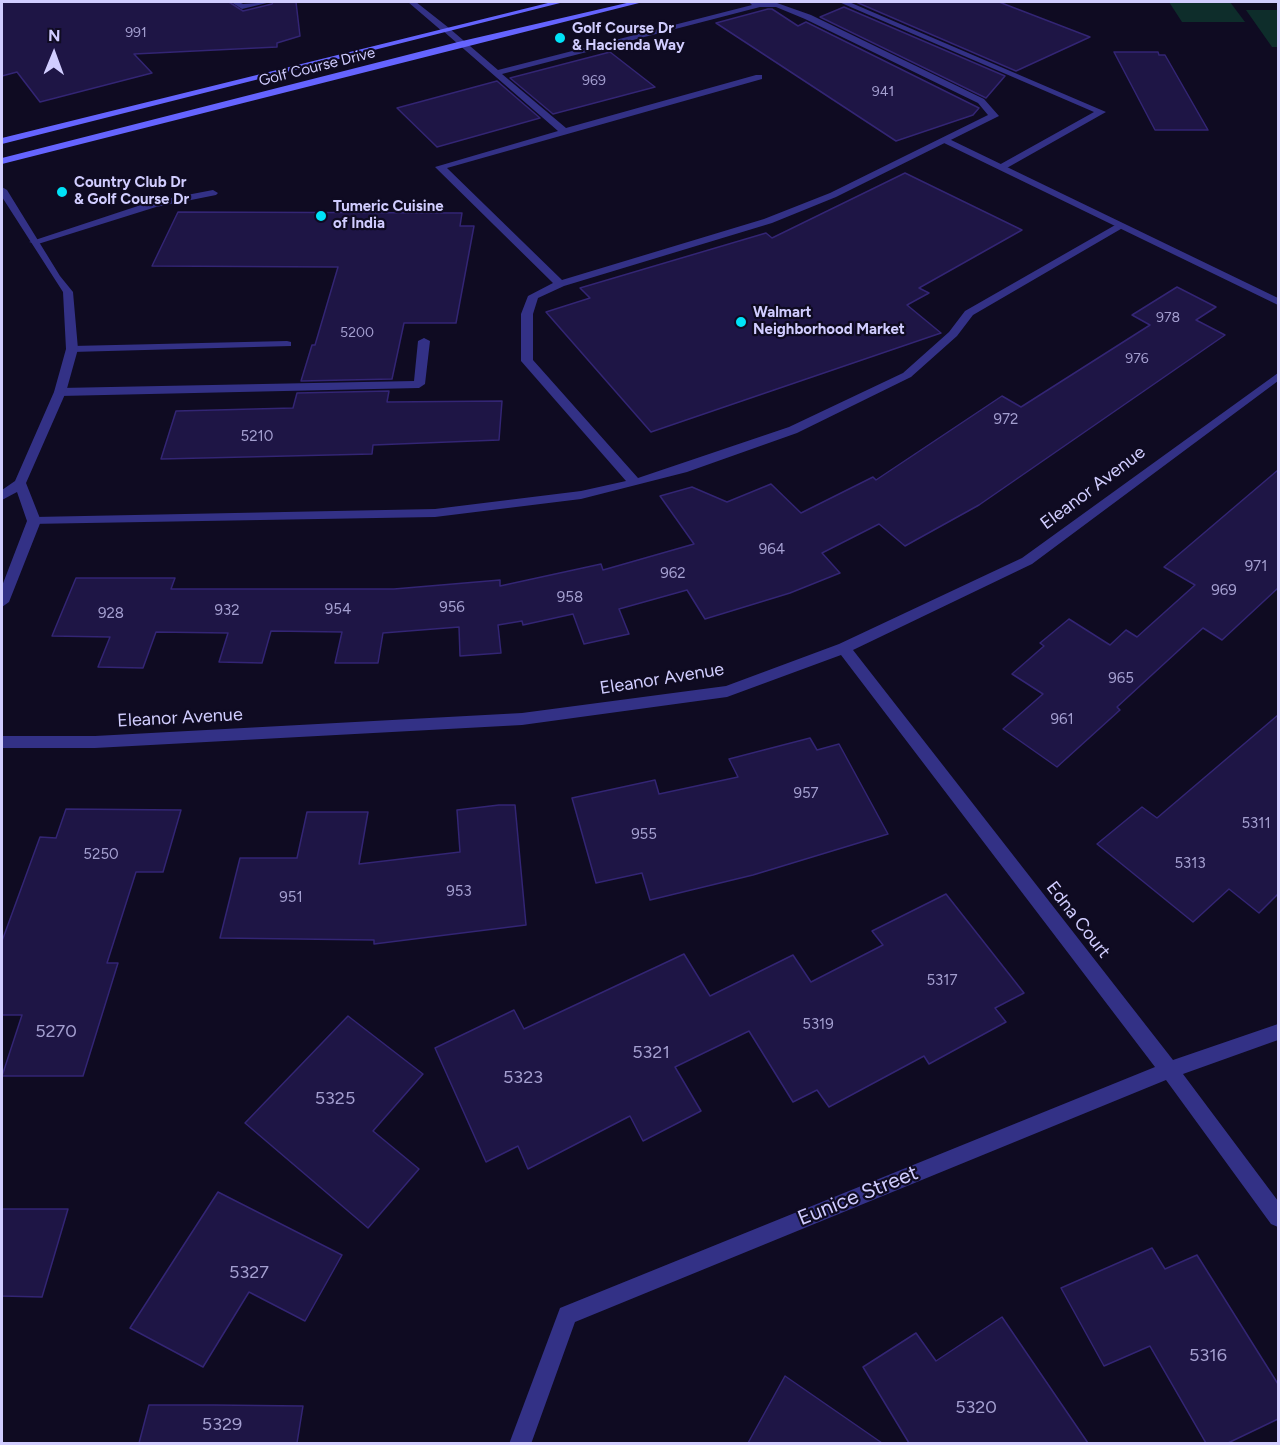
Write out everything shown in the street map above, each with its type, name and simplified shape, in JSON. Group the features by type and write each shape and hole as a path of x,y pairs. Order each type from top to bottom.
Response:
{"street":[{"path":"235,2 242,7 267,2"},
{"path":"412,2 565,132"},
{"name":"Golf Course Drive","path":"2,141 561,2"},
{"name":"Golf Course Drive","path":"2,161 461,44 639,2"},
{"path":"843,2 1101,112 1002,167"},
{"path":"495,73 622,42 757,3 777,5 819,23 981,100 994,117 833,195 768,221 560,284 533,296 527,314 527,361 635,483"},
{"path":"560,284 440,167 759,76"},
{"path":"947,141 1278,302"},
{"path":"2,190 68,292 72,349 60,392 20,483 2,496"},
{"path":"34,242 154,204 213,193"},
{"path":"34,521 435,513 581,495 635,483 683,469 792,430 907,375 953,334 969,313 1121,226"},
{"path":"60,392 418,384 424,341"},
{"path":"72,349 287,344"},
{"name":"Eleanor Avenue","path":"2,742 95,742 522,719 727,691 844,648 1027,561 1278,375"},
{"path":"2,602 34,521 20,483"},
{"name":"Edna Court","path":"844,648 1229,1148 1278,1217"},
{"name":"Eunice Street","path":"520,1443 567,1315 1168,1070 1278,1032"}],"green space":[{"path":"1169,2 1230,2 1245,22 1182,22"},
{"path":"1246,10 1278,10 1278,47 1272,47"}],"building":[{"path":"2,2 229,2 243,11 273,2 296,2 300,36 277,43 277,47 134,54 152,73 40,102 17,72 2,76"},
{"path":"856,2 999,2 1090,37 1016,71"},
{"path":"844,7 1005,76 986,98 820,17"},
{"path":"772,9 798,26 806,22 979,108 973,115 896,141 716,23"},
{"path":"610,52 655,87 553,114 510,78"},
{"path":"1114,52 1158,52 1159,55 1165,55 1208,130 1155,130"},
{"path":"497,81 540,118 437,147 397,108"},
{"name":"Walmart Neighborhood Market","path":"905,173 1022,230 919,288 929,293 907,305 941,333 651,432 546,312 590,298 580,288 766,233 772,238"},
{"path":"178,212 462,213 460,226 474,226 456,323 404,323 392,379 301,381 312,345 315,345 338,267 152,266"},
{"path":"1177,287 1216,307 1196,320 1225,335 979,505 905,546 879,524 822,553 840,573 790,593 705,619 687,590 619,609 629,634 584,644 573,614 523,625 522,621 498,625 501,653 460,656 459,627 383,633 378,663 335,663 342,632 271,631 262,663 219,662 228,633 156,632 143,668 98,667 110,637 52,636 76,578 175,578 171,589 394,589 500,580 500,586 601,564 603,570 694,544 660,496 692,487 727,502 771,484 801,513 873,477 876,480 1002,396 1021,407 1150,325 1132,315"},
{"path":"389,391 387,402 502,401 499,440 373,445 372,454 161,459 176,411 293,408 297,393"},
{"path":"1278,470 1278,588 1222,640 1203,628 1117,707 1120,710 1057,767 1003,729 1043,694 1012,674 1044,646 1040,643 1069,619 1110,645 1126,630 1137,637 1195,585 1164,567"},
{"path":"1278,715 1278,894 1259,913 1229,889 1193,922 1097,844 1142,807 1157,818"},
{"path":"810,738 817,750 839,744 888,834 753,875 650,900 642,873 596,883 572,798 655,780 659,794 738,777 729,759"},
{"path":"515,805 526,925 374,944 374,940 220,938 240,858 297,858 307,812 368,812 359,864 460,852 457,810"},
{"path":"66,809 181,810 163,872 136,872 107,963 118,963 83,1076 2,1076 22,1015 2,1015 2,941 40,837 56,838"},
{"path":"946,894 1024,993 995,1008 1006,1022 929,1064 924,1056 829,1107 817,1090 793,1102 749,1031 675,1067 701,1111 643,1141 630,1116 528,1169 518,1146 486,1162 435,1048 514,1010 524,1029 684,954 710,996 793,955 811,982 883,945 872,931"},
{"path":"348,1016 423,1074 373,1131 419,1169 368,1228 245,1123"},
{"path":"218,1192 342,1255 305,1321 249,1292 203,1367 130,1328"},
{"path":"2,1209 68,1209 42,1297 2,1296"},
{"path":"1152,1248 1165,1269 1197,1255 1278,1384 1278,1419 1228,1443 1206,1443 1150,1346 1104,1366 1061,1288"},
{"path":"1002,1317 1088,1443 909,1443 863,1367 916,1333 936,1361"},
{"path":"785,1376 882,1443 748,1443"},
{"path":"149,1405 303,1406 297,1443 139,1443"}],"place":[{"name":"Golf Course Dr & Hacienda Way","path":"560,38"},
{"name":"Country Club Dr & Golf Course Dr","path":"62,192"},
{"name":"Tumeric Cuisine of India","path":"321,216"},
{"name":"Walmart Neighborhood Market","path":"741,322"}]}
